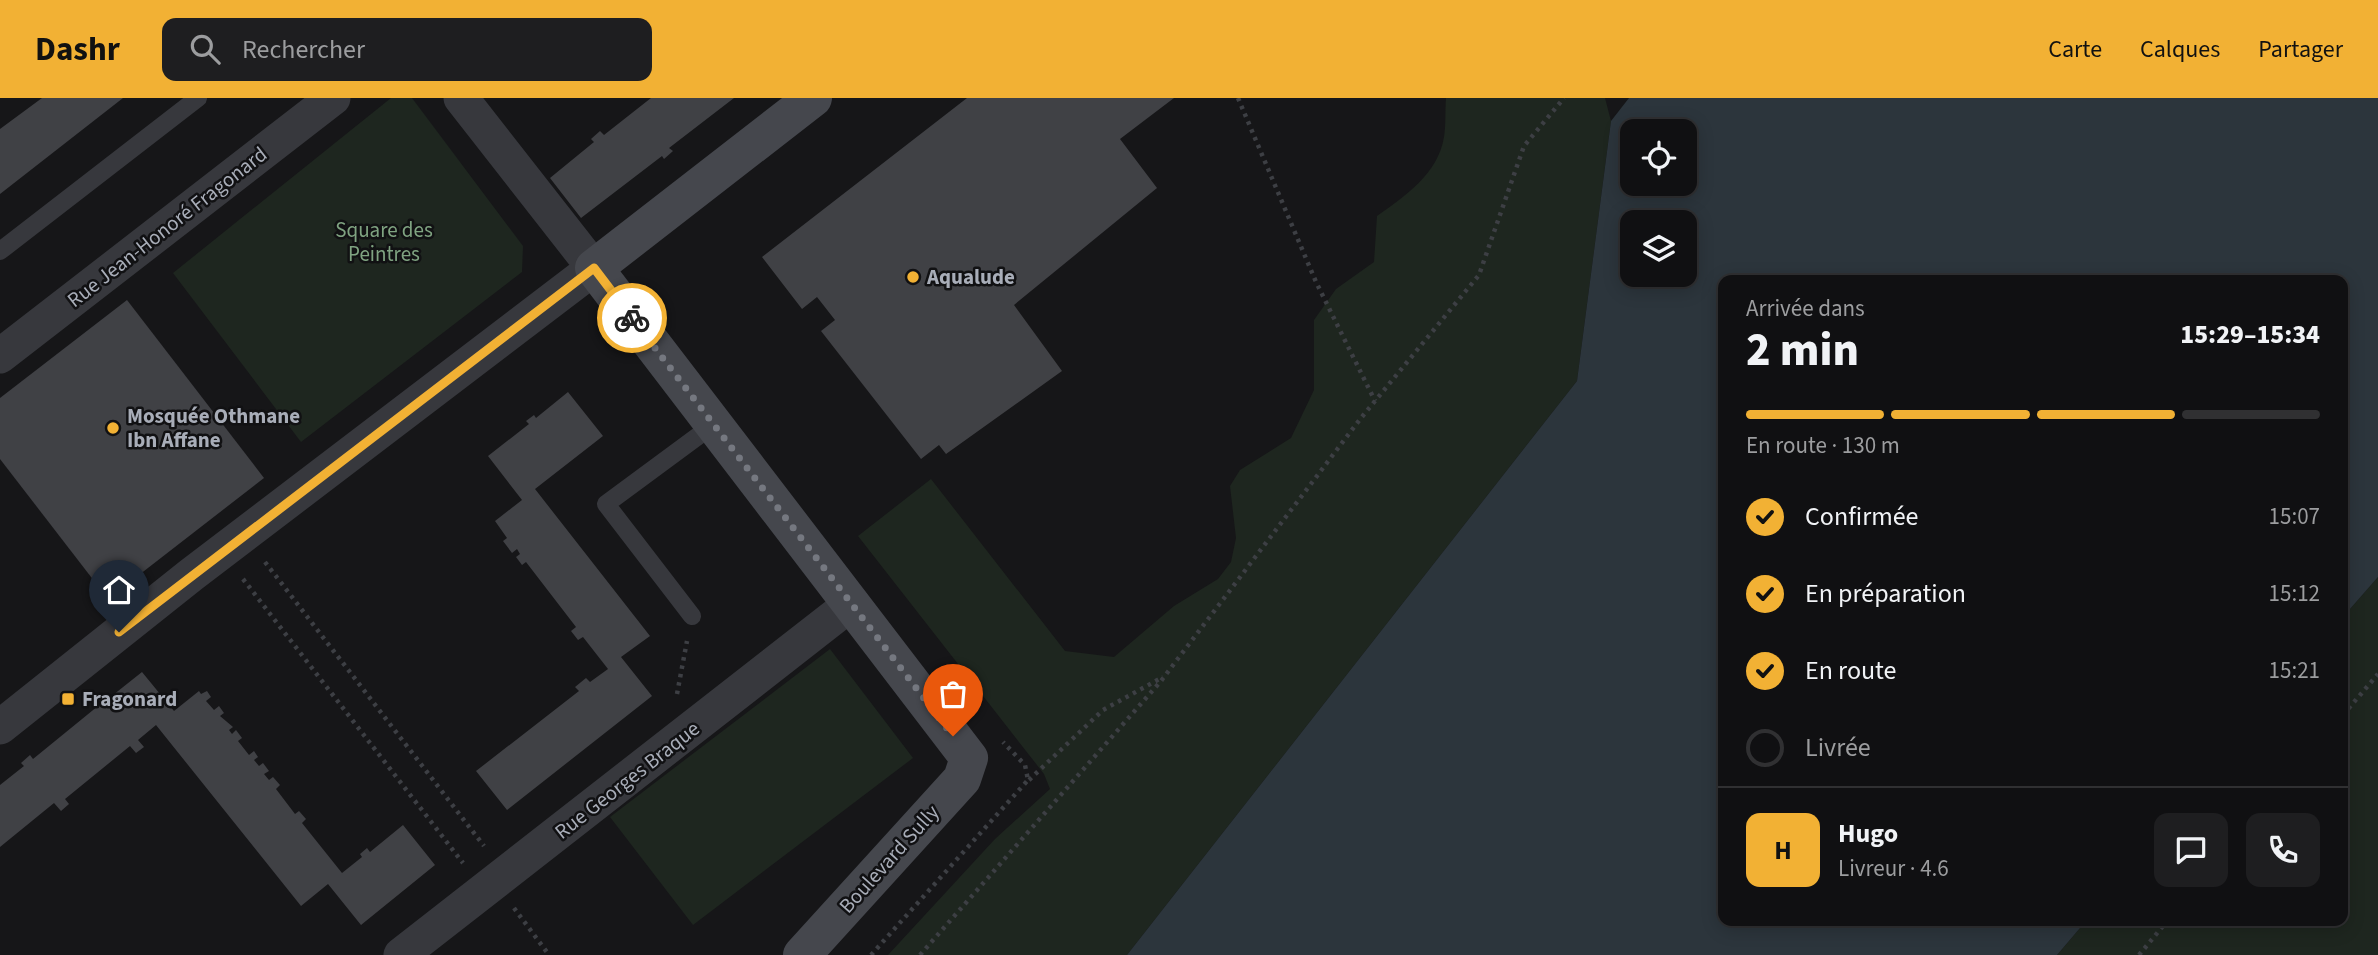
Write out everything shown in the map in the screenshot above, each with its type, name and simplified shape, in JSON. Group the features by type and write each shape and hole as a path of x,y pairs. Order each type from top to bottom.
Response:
{"street":[{"name":"Rue Jean-Honoré Fragonard","path":"0,356 333,98"},
{"path":"460,98 852,603"},
{"path":"0,727 233,543 813,98"},
{"name":"Boulevard Sully","path":"802,955 962,779 969,758 852,603"},
{"name":"Rue Georges Braque","path":"401,955 852,603"}],"lane":[{"path":"0,251 198,98"},
{"path":"692,616 606,504 713,425"}],"path":[{"path":"1238,98 1316,282 1375,401"},
{"path":"919,955 1165,676 1375,401 1479,275 1524,146 1564,98"},
{"path":"233,543 496,883"},
{"path":"233,543 549,955"},
{"path":"676,696 692,616"},
{"path":"2348,709 2378,674"},
{"path":"1028,780 1103,710 1165,676"},
{"path":"2139,955 2163,926"}],"green space":[{"name":"Square des Peintres","path":"391,98 412,98 523,246 522,272 301,442 173,273"},
{"path":"1446,98 1605,98 1611,121 1577,381 1127,955 888,955 995,839 1050,789 1044,774 858,536 931,479 1065,651 1114,657 1174,606 1218,579 1231,562 1236,538 1230,486 1240,470 1291,438 1314,390 1314,320 1336,289 1374,262 1377,216 1419,183 1435,162 1444,137"},
{"path":"2378,577 2378,955 2057,955 2082,926 2348,926 2348,611"},
{"path":"830,649 913,758 693,925 610,817"}],"shaded area":[{"path":"1629,98 2378,98 2378,577 2348,611 2348,275 1718,275 1718,926 2082,926 2057,955 1127,955 1577,381 1611,121"}],"building":[{"path":"42,98 123,98 0,194 0,129"},
{"path":"651,98 734,98 669,148 673,151 664,159 662,156 581,218 550,178 594,142 591,139 600,131 604,135"},
{"name":"Aqualude","path":"967,98 1174,98 1120,139 1157,188 1014,305 1062,371 946,454 939,445 921,459 821,331 835,320 817,297 802,309 762,257"},
{"name":"Mosquée Othmane Ibn Affane","path":"127,300 264,478 108,599 0,459 0,398"},
{"path":"568,392 603,436 535,489 650,636 621,657 652,696 507,810 476,771 579,691 575,687 586,678 590,682 608,669 583,637 578,640 571,631 576,627 526,562 522,565 516,557 520,554 517,549 512,553 503,541 507,538 495,521 522,500 488,456 529,424 526,421 534,415 536,418"},
{"path":"142,672 174,711 199,691 201,694 207,691 211,697 206,701 214,710 219,706 224,713 220,716 233,727 229,730 232,734 236,730 242,738 238,741 249,755 254,751 258,757 254,760 259,766 263,763 269,771 264,774 269,780 273,777 280,785 276,789 295,814 299,811 306,819 302,823 342,873 362,857 360,854 367,848 370,852 403,825 435,865 361,925 328,884 301,906 156,725 138,740 144,747 136,753 130,746 65,799 69,804 61,811 54,803 0,847 0,785 24,766 21,763 30,755 33,759 98,706 95,702 104,695 108,699"}],"way so far":[{"path":"632,318 953,736"}],"place":[{"name":"Aqualude","path":"913,277"},
{"name":"Mosquée Othmane Ibn Affane","path":"113,428"},
{"name":"Fragonard","path":"68,699"}],"route":[{"path":"119,632 594,268 632,318"}]}
